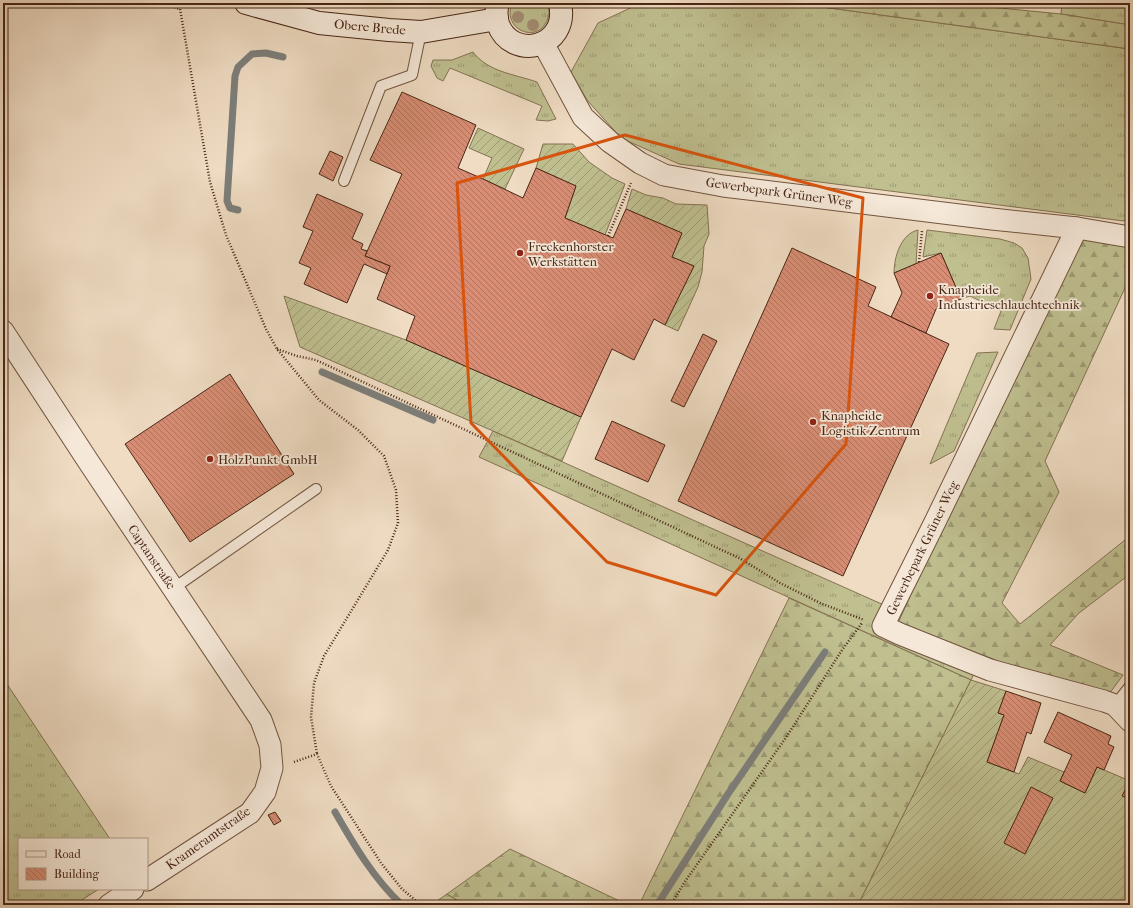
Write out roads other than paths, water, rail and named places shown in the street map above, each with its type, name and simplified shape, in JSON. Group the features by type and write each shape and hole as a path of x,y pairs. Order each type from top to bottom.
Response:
{"street":[{"name":"Obere Brede","path":"246,3 318,23 421,32 497,11"},
{"path":"497,11 500,29 506,36 514,42 524,46 533,46 543,43 551,38 558,30 562,12 560,3"},
{"name":"Gewerbepark Grüner Weg","path":"543,43 582,117 610,142 640,163 664,175 723,186 1077,228 1130,237"},
{"name":"Gewerbepark Grüner Weg","path":"1077,228 935,522 874,623 990,670 1115,705"},
{"name":"Captanstraße","path":"3,331 261,720 270,746 272,768 265,792"},
{"path":"1115,705 1130,721"},
{"name":"Krameramtstraße","path":"148,879 250,813 265,792"},
{"path":"109,905 132,890"}],"lane":[{"path":"344,181 381,86 412,75 421,32"},
{"path":"174,588 316,489"},
{"path":"1115,705 1130,686"}],"waterway":[{"path":"238,210 230,208 227,201 235,76 238,67 252,54 266,53 283,57"},
{"path":"322,372 433,420"},
{"path":"657,905 728,794 825,652"},
{"path":"335,812 357,849 374,873 382,884 402,905"}],"place":[{"name":"Freckenhorster Werkstätten","path":"520,253"},
{"name":"Knapheide Industrieschlauchtechnik","path":"930,296"},
{"name":"Knapheide Logistik Zentrum","path":"813,422"},
{"name":"HolzPunkt GmbH","path":"210,459"}]}
